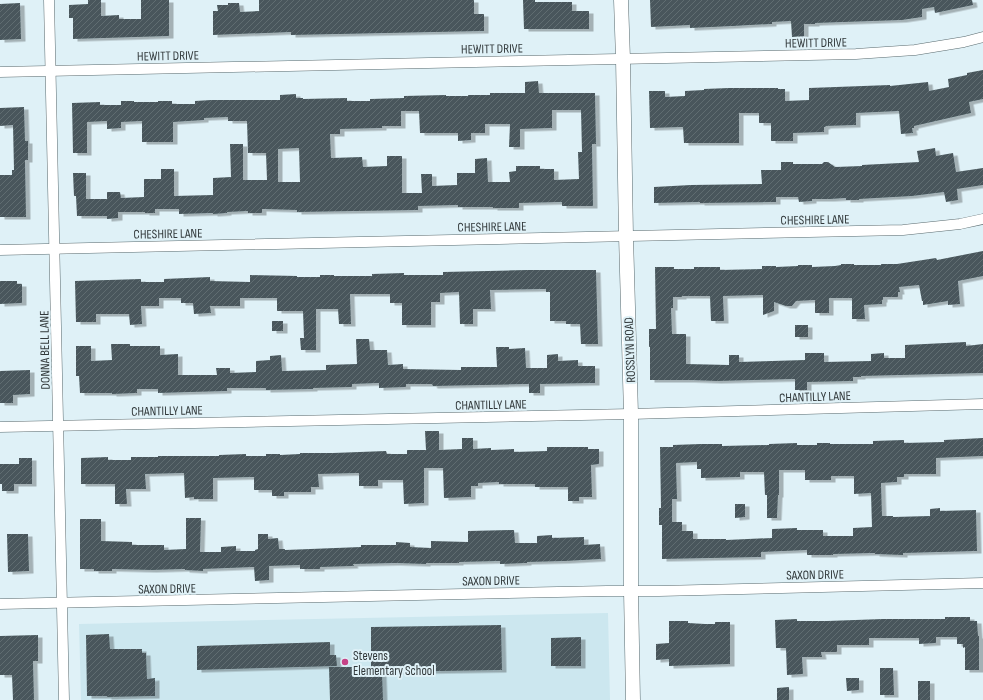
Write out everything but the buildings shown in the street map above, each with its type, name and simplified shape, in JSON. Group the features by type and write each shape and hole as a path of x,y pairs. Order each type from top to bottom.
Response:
{"street":[{"name":"DONNA BELL LANE","path":"49,0 64,700"},
{"name":"ROSSLYN ROAD","path":"621,0 631,414 631,590 633,700"},
{"name":"HEWITT DRIVE","path":"0,72 856,54 915,50 964,42 983,37"},
{"name":"CHESHIRE LANE","path":"0,250 903,230 960,224 983,219"},
{"name":"CHANTILLY LANE","path":"0,427 631,414 983,404"},
{"name":"SAXON DRIVE","path":"0,604 631,590 667,591 983,583"}],"shaded area":[{"name":"Stevens Elementary School","path":"608,613 610,700 81,700 79,624"}],"place":[{"name":"Stevens Elementary School","path":"345,662"}]}
